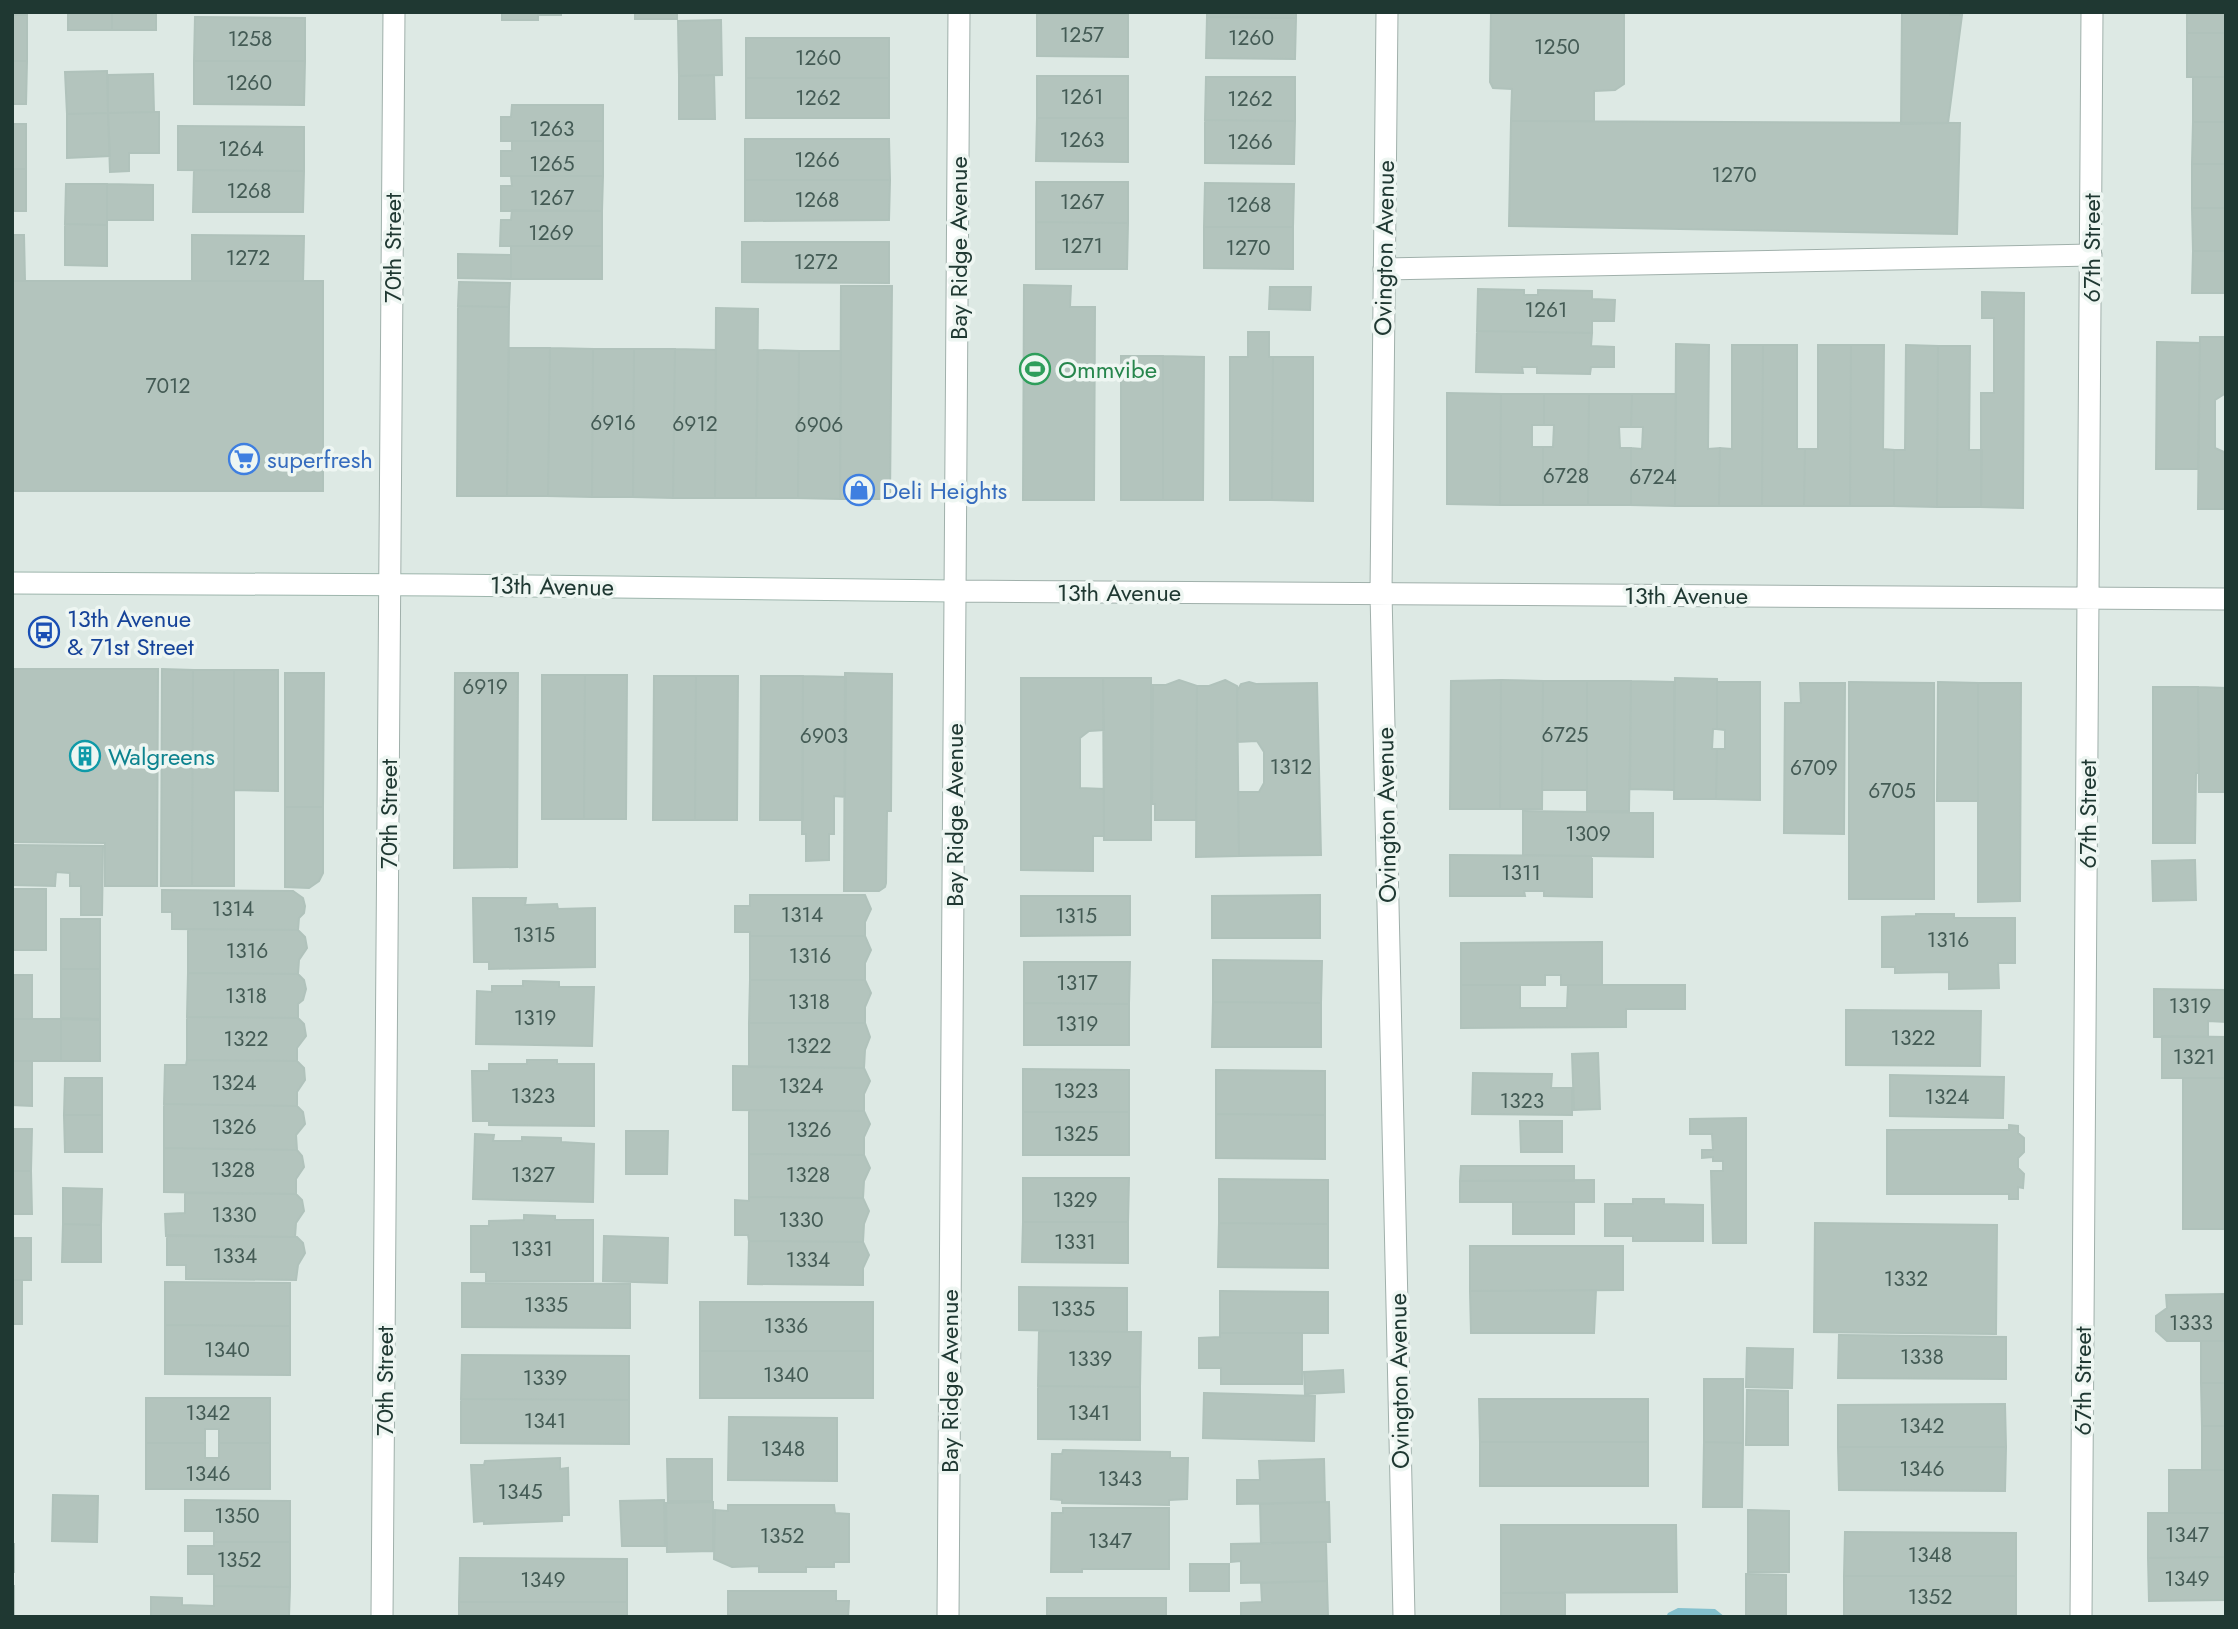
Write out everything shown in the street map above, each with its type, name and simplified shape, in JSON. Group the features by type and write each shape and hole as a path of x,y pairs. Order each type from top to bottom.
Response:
{"street":[{"name":"70th Street","path":"382,1617 394,12"},
{"name":"Bay Ridge Avenue","path":"948,1617 959,12"},
{"name":"Ovington Avenue","path":"1387,12 1381,593 1405,1617"},
{"name":"67th Street","path":"2081,1617 2092,12"},
{"path":"1384,269 2091,255"},
{"name":"13th Avenue","path":"12,583 2226,599"}],"water":[{"path":"1678,1608 1715,1609 1725,1617 1666,1617"}],"building":[{"path":"68,12 112,12 112,30 68,30"},
{"path":"112,12 156,12 156,30 112,30"},
{"path":"502,12 561,12 561,15 538,15 538,20 502,20"},
{"path":"635,12 677,12 677,19 635,19"},
{"path":"1128,12 1128,14 1037,14"},
{"path":"1207,12 1296,12 1296,18 1207,17"},
{"path":"1491,12 1624,12 1624,84 1615,90 1594,91 1594,121 1511,121 1512,89 1493,88 1490,82"},
{"path":"1902,12 1950,12 1950,15 1962,15 1948,123 1901,124"},
{"path":"2187,12 2226,12 2226,33 2187,33"},
{"path":"1037,14 1128,14 1128,57 1037,56"},
{"path":"12,15 27,15 27,61 12,61"},
{"path":"195,17 305,18 305,61 194,61"},
{"path":"1207,17 1296,18 1295,59 1206,58"},
{"path":"721,20 722,75 679,76 678,21"},
{"path":"2187,33 2226,33 2226,77 2187,77"},
{"path":"746,38 889,38 889,78 746,78"},
{"path":"12,61 27,61 26,104 12,104"},
{"path":"194,61 305,61 304,105 194,104"},
{"path":"107,71 108,113 67,114 65,72"},
{"path":"153,74 154,112 108,113 108,75"},
{"path":"714,75 715,119 679,119 679,76"},
{"path":"1037,76 1128,76 1128,118 1037,118"},
{"path":"1206,77 1295,77 1295,121 1205,120"},
{"path":"2193,77 2226,77 2226,122 2193,122"},
{"path":"746,78 889,78 889,118 746,118"},
{"path":"512,105 603,105 603,141 501,141 501,117 511,117"},
{"path":"159,112 159,153 129,153 129,171 110,172 108,113"},
{"path":"108,113 110,156 67,158 67,114"},
{"path":"1037,118 1128,118 1128,162 1036,161"},
{"path":"1205,120 1295,121 1294,164 1205,163"},
{"path":"1511,121 1960,123 1957,234 1509,226"},
{"path":"2193,122 2226,122 2226,164 2192,164"},
{"path":"12,124 26,124 26,169 12,169"},
{"path":"178,126 304,127 304,171 178,170"},
{"path":"745,139 889,139 890,180 745,180"},
{"path":"512,141 603,141 603,176 501,176 501,151 512,151"},
{"path":"2192,164 2226,164 2226,208 2192,208"},
{"path":"12,169 26,169 26,211 12,211"},
{"path":"194,170 304,171 303,212 193,212"},
{"path":"511,176 603,176 602,211 501,211 501,186 512,186"},
{"path":"745,180 890,180 889,220 745,221"},
{"path":"1036,182 1128,182 1128,223 1036,222"},
{"path":"1205,183 1294,184 1293,227 1204,227"},
{"path":"66,184 107,184 107,225 65,224"},
{"path":"107,184 153,185 153,220 107,220"},
{"path":"2192,208 2226,208 2226,251 2193,251"},
{"path":"512,210 602,211 602,246 500,246 501,220 511,220"},
{"path":"1036,222 1128,223 1127,269 1036,269"},
{"path":"65,224 107,225 107,266 65,265"},
{"path":"1204,227 1293,227 1293,269 1204,268"},
{"path":"12,235 24,235 25,281 12,281"},
{"path":"192,235 304,236 303,281 192,281"},
{"path":"742,242 889,242 889,283 742,282"},
{"path":"511,246 602,246 602,279 511,279"},
{"path":"2193,251 2226,251 2226,293 2192,293"},
{"path":"458,254 511,255 511,279 458,278"},
{"path":"12,281 323,281 323,491 12,491"},
{"path":"459,282 510,283 509,307 458,306"},
{"path":"1024,285 1071,286 1070,307 1095,307 1094,500 1023,500"},
{"path":"841,286 892,286 890,499 840,499"},
{"path":"1270,287 1311,287 1310,310 1269,309"},
{"path":"1478,289 1524,290 1524,295 1538,295 1538,290 1592,291 1592,299 1615,300 1614,321 1592,321 1592,333 1477,331"},
{"path":"1982,292 2024,293 2023,508 1981,507 1981,393 1994,393 1994,318 1982,318"},
{"path":"458,306 509,307 507,496 457,496"},
{"path":"716,308 758,309 756,498 715,498"},
{"path":"1477,331 1592,333 1591,346 1614,347 1614,367 1591,367 1590,374 1537,373 1537,367 1522,367 1523,373 1476,372"},
{"path":"1248,332 1269,332 1269,357 1273,357 1272,500 1230,500 1230,357 1248,357"},
{"path":"2200,337 2226,337 2226,393 2215,400 2215,448 2226,453 2226,509 2198,509"},
{"path":"2157,342 2200,343 2198,469 2156,469"},
{"path":"1676,344 1709,345 1708,449 1720,448 1719,506 1675,506"},
{"path":"1732,345 1763,345 1762,506 1719,506 1720,448 1732,449"},
{"path":"1763,345 1797,345 1797,449 1805,449 1804,506 1762,506"},
{"path":"1818,345 1851,345 1850,506 1804,506 1805,449 1818,449"},
{"path":"1851,345 1884,345 1883,449 1894,450 1894,506 1850,506"},
{"path":"1906,345 1938,346 1937,507 1894,506 1894,450 1905,450"},
{"path":"1938,346 1970,346 1969,450 1982,450 1981,507 1937,507"},
{"path":"509,348 550,348 548,496 507,496"},
{"path":"550,348 593,349 592,497 548,496"},
{"path":"593,349 634,349 633,497 592,497"},
{"path":"634,349 675,349 673,498 633,497"},
{"path":"675,349 716,350 715,498 673,498"},
{"path":"758,350 799,351 798,498 756,498"},
{"path":"799,351 841,351 840,499 798,498"},
{"path":"1121,356 1163,356 1163,500 1121,500"},
{"path":"1163,356 1204,357 1203,500 1163,500"},
{"path":"1273,357 1313,357 1313,501 1272,500"},
{"path":"1447,393 1501,394 1500,505 1447,504"},
{"path":"1501,394 1544,394 1544,425 1532,425 1532,447 1543,447 1543,505 1500,505"},
{"path":"1544,394 1589,394 1588,505 1543,505 1543,447 1553,447 1554,425 1544,425"},
{"path":"1589,394 1632,394 1631,427 1619,427 1620,448 1631,448 1631,505 1588,505"},
{"path":"1632,394 1676,394 1675,506 1631,505 1631,448 1642,449 1643,427 1631,427"},
{"name":"Walgreens","path":"12,669 158,669 157,886 105,886 105,843 12,842"},
{"path":"162,669 193,670 192,886 161,886"},
{"path":"193,670 234,670 234,886 192,886"},
{"path":"234,670 278,670 278,791 234,790"},
{"path":"285,673 324,673 323,807 285,807"},
{"path":"455,673 518,673 517,867 454,868"},
{"path":"845,673 892,674 891,811 887,811 886,883 879,891 844,891"},
{"path":"542,675 585,675 584,819 542,819"},
{"path":"585,675 627,675 626,819 584,819"},
{"path":"654,676 696,676 695,820 653,820"},
{"path":"696,676 738,676 737,820 695,820"},
{"path":"761,676 803,676 803,820 760,820"},
{"path":"803,676 846,677 845,797 834,796 834,834 829,834 829,860 806,861 806,834 802,834"},
{"path":"1021,678 1103,678 1104,730 1089,731 1080,738 1080,788 1104,789 1104,836 1093,836 1093,871 1021,870"},
{"path":"1103,678 1151,678 1151,840 1104,840"},
{"path":"1675,678 1717,679 1717,729 1713,729 1712,749 1717,749 1716,799 1674,799"},
{"path":"1179,680 1197,686 1196,820 1155,820 1155,804 1152,804 1153,685 1166,685"},
{"path":"1225,680 1237,686 1239,856 1196,857 1197,686 1209,686"},
{"path":"1501,680 1543,681 1542,809 1500,809"},
{"path":"1501,680 1500,809 1450,809 1451,681"},
{"path":"1543,681 1587,681 1587,790 1542,790"},
{"path":"1587,681 1631,681 1629,811 1587,811"},
{"path":"1631,681 1674,682 1674,790 1630,789"},
{"path":"1717,682 1760,682 1760,800 1716,799 1717,749 1725,749 1725,730 1717,729"},
{"path":"1849,682 1934,683 1934,899 1849,899"},
{"path":"1938,682 1978,683 1978,801 1937,801"},
{"path":"1317,683 1321,855 1239,856 1238,792 1259,792 1264,783 1264,752 1257,741 1237,742 1237,691 1241,684"},
{"path":"1800,683 1845,683 1844,834 1784,833 1785,703 1801,703"},
{"path":"1978,683 2021,683 2020,901 1978,902"},
{"path":"2153,687 2198,687 2199,773 2196,773 2195,843 2153,843"},
{"path":"2198,687 2226,688 2226,792 2199,792"},
{"path":"285,807 323,807 323,873 319,881 309,888 285,887"},
{"path":"1523,811 1653,813 1653,857 1523,855"},
{"path":"12,845 103,846 102,915 81,915 81,886 70,886 70,873 56,872 55,886 12,885"},
{"path":"1450,855 1592,856 1592,897 1544,896 1544,891 1524,891 1525,896 1450,896"},
{"path":"2195,860 2196,900 2153,901 2152,861"},
{"path":"12,889 46,889 46,950 12,950"},
{"path":"162,890 293,891 303,898 305,906 304,913 299,918 298,930 172,929 172,912 162,912"},
{"path":"750,895 865,895 871,909 865,922 865,936 750,936 750,932 735,932 735,906 750,906"},
{"path":"1320,895 1320,938 1212,938 1212,896"},
{"path":"1021,896 1130,896 1130,935 1021,936"},
{"path":"473,898 526,898 525,905 557,904 558,909 595,908 595,967 489,969 489,962 474,962"},
{"path":"1954,914 1954,918 2015,918 2015,963 1998,963 1999,988 1949,989 1949,972 1895,973 1895,967 1882,967 1882,917"},
{"path":"61,919 100,919 100,969 61,969"},
{"path":"188,929 298,930 305,937 307,948 299,960 298,974 188,973"},
{"path":"750,936 865,936 871,950 865,963 865,980 750,980"},
{"path":"1602,942 1602,985 1561,985 1561,975 1545,975 1545,985 1461,985 1461,943"},
{"path":"1213,960 1322,961 1321,1003 1213,1002"},
{"path":"1024,962 1130,962 1129,1004 1024,1003"},
{"path":"61,969 100,969 100,1019 61,1018"},
{"path":"188,973 298,974 304,980 306,989 303,1000 298,1004 298,1018 187,1017"},
{"path":"12,975 32,975 32,1019 12,1019"},
{"path":"750,980 865,980 871,993 865,1007 865,1023 749,1023"},
{"path":"523,981 559,982 559,987 594,987 592,1046 476,1044 477,991 492,992 492,986 523,986"},
{"path":"1461,985 1520,985 1520,1008 1567,1008 1568,985 1685,985 1685,1009 1626,1009 1626,1027 1461,1028"},
{"path":"2154,989 2226,990 2226,1022 2208,1021 2208,1037 2154,1037"},
{"path":"1213,1002 1321,1003 1321,1047 1212,1047"},
{"path":"1024,1003 1129,1004 1129,1045 1024,1045"},
{"path":"1846,1010 1981,1011 1980,1066 1846,1065"},
{"path":"187,1017 298,1018 304,1024 306,1036 297,1048 297,1061 187,1060"},
{"path":"12,1019 61,1019 61,1061 12,1061"},
{"path":"61,1019 100,1020 100,1061 61,1061"},
{"path":"749,1023 865,1023 870,1037 865,1050 864,1068 749,1067"},
{"path":"2162,1036 2226,1037 2226,1078 2162,1078"},
{"path":"1598,1053 1600,1109 1574,1110 1572,1054"},
{"path":"187,1060 297,1061 304,1068 305,1080 297,1092 297,1106 164,1104 165,1065 186,1065"},
{"path":"527,1060 557,1060 557,1064 594,1064 594,1126 489,1125 489,1121 473,1121 472,1071 489,1071 489,1064 527,1064"},
{"path":"12,1061 32,1061 32,1106 12,1105"},
{"path":"733,1066 864,1068 870,1081 864,1094 864,1111 733,1110"},
{"path":"1023,1069 1129,1070 1129,1112 1023,1112"},
{"path":"1216,1070 1325,1071 1325,1115 1216,1114"},
{"path":"1473,1073 1552,1074 1551,1088 1572,1088 1572,1115 1472,1114"},
{"path":"1890,1075 2004,1077 2003,1118 1890,1116"},
{"path":"65,1078 102,1078 102,1115 64,1115"},
{"path":"2183,1078 2226,1078 2226,1229 2183,1229"},
{"path":"164,1104 297,1106 303,1112 305,1124 296,1135 297,1150 164,1148"},
{"path":"749,1110 864,1111 870,1124 864,1137 864,1155 749,1154"},
{"path":"1023,1112 1129,1112 1129,1155 1023,1155"},
{"path":"1216,1114 1325,1115 1325,1159 1216,1158"},
{"path":"64,1115 102,1115 102,1152 65,1152"},
{"path":"1746,1118 1746,1243 1713,1243 1711,1171 1723,1171 1723,1161 1713,1161 1713,1157 1702,1158 1702,1150 1713,1150 1712,1134 1690,1134 1690,1119"},
{"path":"1520,1121 1562,1121 1562,1152 1521,1152"},
{"path":"2009,1125 2018,1126 2018,1133 2024,1138 2024,1152 2018,1158 2018,1168 2024,1174 2023,1188 2018,1187 2018,1199 2009,1199 2009,1194 1887,1194 1887,1130 2009,1130"},
{"path":"12,1129 32,1129 31,1171 12,1171"},
{"path":"626,1131 668,1131 667,1174 626,1174"},
{"path":"475,1134 494,1135 493,1141 522,1141 522,1137 561,1138 561,1142 594,1144 593,1202 473,1199"},
{"path":"164,1148 297,1150 302,1156 304,1167 296,1179 296,1194 164,1192"},
{"path":"749,1154 864,1155 870,1168 864,1181 863,1198 749,1197"},
{"path":"1461,1166 1574,1166 1574,1181 1460,1181"},
{"path":"12,1171 31,1171 32,1214 12,1214"},
{"path":"1023,1178 1129,1178 1128,1222 1023,1222"},
{"path":"1219,1179 1328,1180 1328,1224 1219,1223"},
{"path":"1594,1180 1594,1202 1460,1202 1460,1181"},
{"path":"63,1188 102,1189 101,1225 63,1224"},
{"path":"185,1193 296,1194 302,1200 304,1211 296,1223 295,1237 166,1236 165,1214 185,1213"},
{"path":"749,1197 863,1198 869,1211 864,1224 863,1242 749,1241 748,1235 735,1235 735,1200 749,1201"},
{"path":"1633,1199 1664,1199 1664,1204 1703,1205 1703,1241 1633,1241 1633,1236 1605,1236 1605,1204 1633,1204"},
{"path":"1513,1202 1574,1202 1574,1234 1513,1234"},
{"path":"524,1215 555,1216 555,1220 593,1220 593,1281 486,1281 486,1272 471,1272 471,1226 489,1226 489,1221 524,1220"},
{"path":"1023,1222 1128,1222 1128,1263 1022,1262"},
{"path":"1219,1223 1328,1224 1328,1268 1218,1267"},
{"path":"1815,1223 1997,1225 1996,1334 1814,1332"},
{"path":"63,1224 101,1225 101,1262 62,1262"},
{"path":"167,1235 297,1237 303,1243 305,1253 298,1265 296,1280 186,1279 186,1265 167,1265"},
{"path":"604,1236 668,1238 667,1283 603,1281"},
{"path":"12,1238 31,1238 31,1280 12,1280"},
{"path":"749,1241 863,1242 869,1255 863,1268 863,1285 748,1284"},
{"path":"1470,1246 1623,1246 1623,1290 1470,1291"},
{"path":"12,1280 22,1280 22,1324 12,1324"},
{"path":"165,1282 290,1283 290,1326 165,1325"},
{"path":"462,1283 630,1284 630,1328 462,1327"},
{"path":"1019,1287 1127,1288 1127,1332 1019,1330"},
{"path":"1596,1290 1594,1333 1471,1333 1470,1291"},
{"path":"1220,1291 1328,1292 1328,1333 1220,1333"},
{"path":"2226,1294 2226,1341 2167,1341 2156,1331 2156,1316 2167,1308 2166,1295"},
{"path":"700,1302 873,1302 873,1351 700,1351"},
{"path":"165,1325 290,1326 290,1375 165,1374"},
{"path":"1039,1331 1141,1332 1140,1387 1038,1386"},
{"path":"1220,1333 1302,1333 1302,1384 1221,1384 1221,1368 1199,1368 1199,1338 1220,1337"},
{"path":"1839,1335 2006,1337 2006,1379 1838,1378"},
{"path":"2201,1341 2226,1341 2226,1383 2201,1383"},
{"path":"1747,1348 1793,1349 1792,1388 1746,1387"},
{"path":"700,1351 873,1351 873,1398 700,1398"},
{"path":"462,1355 629,1356 629,1400 461,1399"},
{"path":"1343,1370 1344,1392 1305,1394 1304,1372"},
{"path":"1704,1379 1743,1379 1743,1443 1704,1442"},
{"path":"2201,1383 2226,1383 2226,1426 2202,1426"},
{"path":"1038,1386 1140,1387 1140,1440 1038,1439"},
{"path":"1747,1390 1788,1391 1788,1445 1746,1445"},
{"path":"1204,1393 1315,1396 1314,1441 1203,1438"},
{"path":"146,1398 270,1398 270,1443 219,1443 219,1429 205,1429 205,1443 146,1443"},
{"path":"461,1399 629,1400 629,1444 461,1443"},
{"path":"1479,1399 1648,1399 1648,1442 1480,1442"},
{"path":"2005,1404 2006,1447 1838,1447 1838,1405"},
{"path":"729,1417 837,1418 837,1481 728,1480"},
{"path":"2202,1426 2226,1426 2226,1470 2202,1470"},
{"path":"1480,1442 1648,1442 1648,1486 1480,1486"},
{"path":"1704,1442 1743,1443 1742,1507 1703,1507"},
{"path":"146,1443 205,1443 205,1458 219,1458 219,1443 270,1443 270,1489 146,1489"},
{"path":"1838,1447 2006,1447 2005,1491 1839,1490"},
{"path":"1063,1450 1170,1452 1170,1458 1188,1458 1187,1499 1169,1500 1169,1505 1062,1503 1062,1500 1051,1499 1052,1454 1062,1454"},
{"path":"560,1458 560,1469 568,1468 569,1515 562,1515 562,1521 484,1524 484,1521 474,1522 471,1465 484,1465 485,1461"},
{"path":"667,1459 712,1459 712,1501 668,1501"},
{"path":"1324,1459 1325,1502 1237,1504 1237,1480 1260,1480 1259,1461"},
{"path":"2169,1470 2226,1470 2226,1513 2169,1513"},
{"path":"53,1495 98,1496 97,1542 52,1541"},
{"path":"185,1500 290,1501 290,1542 214,1542 214,1531 185,1531"},
{"path":"664,1500 665,1546 622,1546 620,1501"},
{"path":"713,1502 713,1551 667,1552 666,1503"},
{"path":"1329,1502 1330,1542 1261,1543 1260,1504"},
{"path":"728,1505 834,1505 835,1513 849,1514 849,1562 834,1562 834,1567 806,1567 806,1572 759,1572 759,1566 732,1567 714,1559 715,1510 728,1511"},
{"path":"1063,1508 1169,1508 1169,1569 1082,1569 1082,1572 1051,1572 1052,1513 1063,1513"},
{"path":"1748,1510 1789,1511 1789,1572 1748,1572"},
{"path":"2148,1513 2226,1513 2226,1557 2148,1558"},
{"path":"1501,1525 1676,1525 1677,1592 1501,1593"},
{"path":"1845,1532 2016,1533 2016,1576 1844,1576"},
{"path":"214,1542 290,1542 290,1587 214,1586 214,1574 188,1574 188,1546 214,1546"},
{"path":"1326,1542 1327,1581 1241,1583 1241,1561 1231,1562 1231,1544"},
{"path":"14,1544 14,1572 12,1572"},
{"path":"2226,1557 2226,1600 2149,1601 2148,1558"},
{"path":"460,1558 627,1559 627,1602 459,1602"},
{"path":"1190,1564 1229,1564 1229,1591 1190,1591"},
{"path":"1746,1574 1786,1575 1786,1617 1746,1617"},
{"path":"1844,1576 2016,1576 2016,1617 1844,1617"},
{"path":"1327,1581 1328,1617 1241,1617 1241,1603 1262,1602 1261,1583"},
{"path":"14,1586 14,1617 12,1617"},
{"path":"214,1586 290,1587 289,1617 151,1617 151,1597 182,1598 182,1605 214,1606"},
{"path":"728,1591 836,1591 836,1601 849,1601 848,1617 728,1617"},
{"path":"1501,1593 1565,1593 1565,1617 1501,1617"},
{"path":"1047,1598 1166,1598 1166,1617 1047,1617"},
{"path":"459,1602 627,1602 627,1617 459,1617"}],"place":[{"name":"Ommvibe","path":"1035,369"},
{"name":"superfresh","path":"244,459"},
{"name":"Deli Heights","path":"859,490"},
{"name":"13th Avenue & 71st Street","path":"44,632"},
{"name":"Walgreens","path":"85,756"}]}
